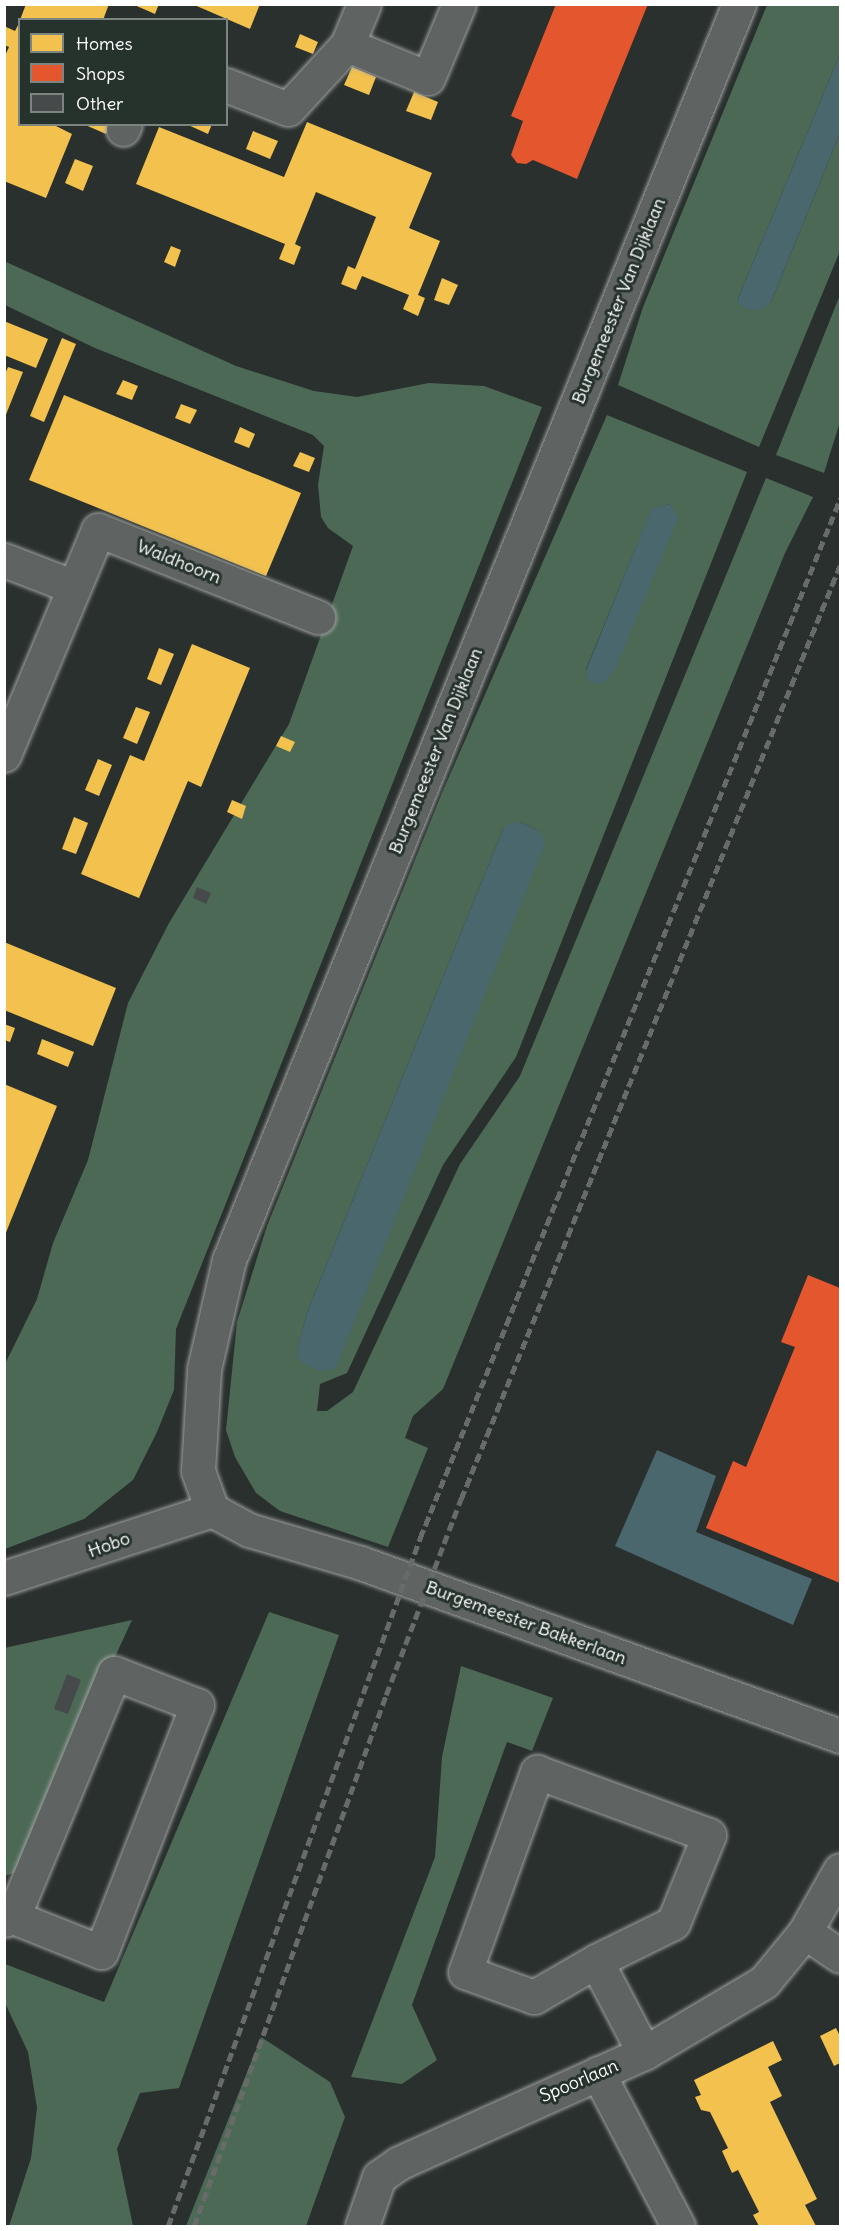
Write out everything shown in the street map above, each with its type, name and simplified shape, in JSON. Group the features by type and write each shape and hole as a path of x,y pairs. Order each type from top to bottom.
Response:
{"street":[{"path":"228,86 288,109 347,45 364,4"},
{"path":"347,45 428,78 459,4"},
{"name":"Burgemeester Van Dijklaan","path":"212,1510 198,1471 204,1369 229,1260 739,4"},
{"name":"Waldhoorn","path":"4,755 15,699 74,587 98,530 318,617"},
{"path":"4,560 74,587"},
{"name":"Hobo","path":"4,1578 212,1510"},
{"name":"Burgemeester Bakkerlaan","path":"212,1510 249,1530 361,1563 840,1736"},
{"path":"114,1673 197,1705 101,1952 9,1919 114,1673"},
{"path":"537,1772 708,1835 673,1923 596,1961 534,1997 465,1972 537,1772"},
{"name":"Spoorlaan","path":"362,2226 379,2177 399,2163 644,2053 764,1982 806,1932 840,1870"},
{"path":"806,1932 840,1956"},
{"path":"596,1961 644,2053"},
{"path":"598,2073 678,2226"}],"green space":[{"path":"767,5 840,5 840,54 737,301 771,302 840,133 840,251 759,447 618,385 643,307"},
{"path":"4,261 236,366 314,391 357,397 429,383 484,386 542,407 176,1329 174,1390 157,1432 133,1480 84,1519 5,1549 5,1364 37,1299 53,1243 88,1160 128,1003 169,923 289,724 353,546 328,528 321,517 318,485 324,446 313,435 95,348 5,305"},
{"path":"840,295 840,422 824,473 776,455"},
{"path":"607,415 747,472 516,1057 443,1165 347,1373 320,1384 317,1411 327,1411 353,1392 460,1164 520,1076 766,478 813,497 785,553 443,1389 413,1416 405,1438 428,1448 388,1547 280,1511 256,1493 235,1457 226,1430 237,1322 267,1226 442,793","holes":["670,504 590,681 586,669 652,509","520,822 539,831 297,1352 307,1313 503,829"]},
{"path":"269,1612 339,1635 179,2088 140,2093 117,2149 133,2226 9,2226 31,2158 37,2108 28,2052 5,2003 5,1964 104,2002"},
{"path":"132,1620 16,1872 5,1876 4,1648"},
{"path":"461,1666 553,1698 532,1751 507,1742 412,2005 437,2060 402,2084 351,2077 435,1857 442,1757"},
{"path":"261,2037 330,2082 345,2117 306,2226 186,2226"}],"water":[{"path":"840,54 840,133 771,302 760,310 744,308 737,301"},
{"path":"670,504 678,518 615,669 603,684 589,681 586,670 652,508"},
{"path":"520,822 539,831 545,843 335,1369 319,1371 300,1361 297,1351 307,1313 503,829 510,823"},
{"path":"657,1450 716,1476 696,1532 812,1579 793,1625 615,1546"}],"building: Homes":[{"path":"26,4 109,4 104,18 21,18"},
{"path":"132,4 159,4 155,14"},
{"path":"192,4 260,4 250,29"},
{"path":"18,25 18,126 56,126 72,134 46,198 4,181 4,58 9,47 4,45 4,26 15,31"},
{"path":"300,34 318,42 313,54 295,47"},
{"path":"352,67 376,77 369,95 344,85"},
{"path":"414,92 438,102 431,120 406,111"},
{"path":"307,122 432,173 409,228 440,241 418,295 425,298 418,316 403,309 409,295 362,276 356,290 341,284 348,266 355,269 376,217 316,192 295,244 301,247 294,265 279,259 285,244 136,184 159,127 284,177"},
{"path":"88,126 109,126 106,134"},
{"path":"190,126 211,126 208,134"},
{"path":"253,131 278,141 270,159 246,149"},
{"path":"75,159 93,166 83,191 65,183"},
{"path":"171,246 181,250 175,267 164,262"},
{"path":"442,278 458,285 449,305 434,300"},
{"path":"4,321 48,339 36,368 4,355"},
{"path":"62,338 76,344 44,422 30,416"},
{"path":"8,367 23,372 5,417 4,376"},
{"path":"123,380 138,386 132,400 116,394"},
{"path":"64,395 301,493 266,576 29,480"},
{"path":"181,404 197,410 190,424 175,418"},
{"path":"240,427 255,434 249,448 234,442"},
{"path":"300,452 315,458 309,472 293,466"},
{"path":"192,644 250,668 201,787 188,781 139,898 81,874 130,755 144,761"},
{"path":"159,648 174,654 161,685 147,679"},
{"path":"136,707 150,712 137,744 123,738"},
{"path":"281,736 295,742 290,752 276,746"},
{"path":"98,759 112,765 99,796 85,790"},
{"path":"232,800 246,806 242,819 227,812"},
{"path":"74,817 88,823 76,854 62,849"},
{"path":"4,942 116,988 93,1046 4,1010"},
{"path":"4,1024 15,1028 10,1042 4,1040"},
{"path":"42,1039 74,1052 68,1067 37,1054"},
{"path":"4,1084 57,1106 5,1235 4,1235"},
{"path":"836,2028 840,2036 840,2063 834,2066 820,2036"},
{"path":"773,2041 782,2060 768,2067 782,2096 770,2102 817,2199 805,2205 816,2226 759,2226 753,2215 759,2212 738,2170 732,2173 722,2151 728,2148 710,2112 701,2110 695,2097 701,2095 694,2080"}],"building: Shops":[{"path":"556,4 648,4 577,179 533,160 526,164 517,163 511,155 523,121 511,116"},
{"path":"808,1275 840,1288 840,1583 706,1528 733,1461 746,1467 795,1347 781,1342"}],"building: Other":[{"path":"197,887 211,893 206,904 193,898"},
{"path":"67,1674 81,1680 68,1714 54,1709"}],"railway":[{"path":"168,2226 420,1538 840,499"},
{"path":"194,2226 386,1695 461,1499 840,565"}]}
